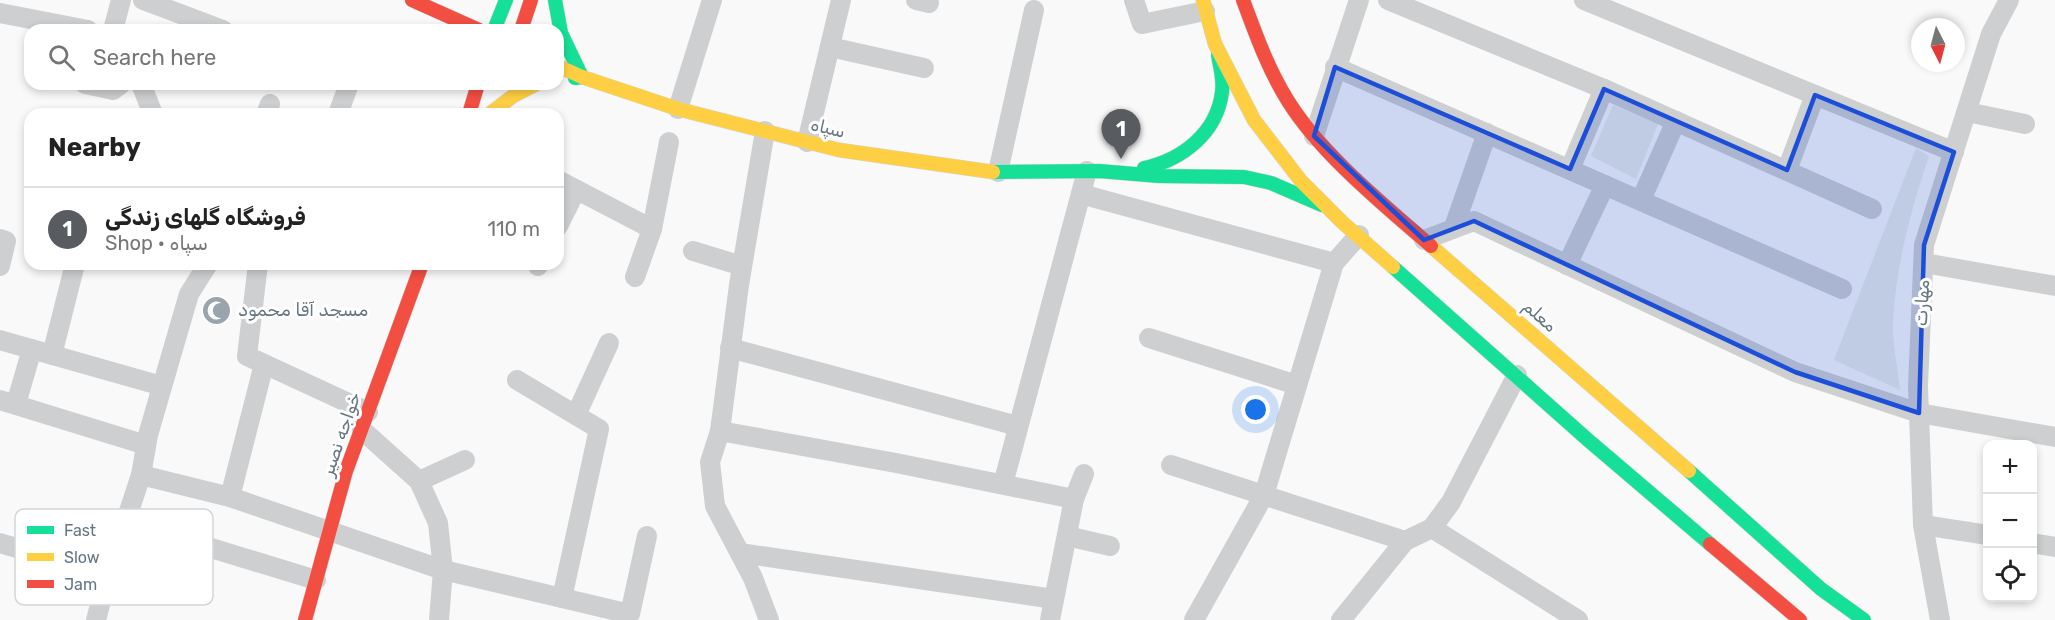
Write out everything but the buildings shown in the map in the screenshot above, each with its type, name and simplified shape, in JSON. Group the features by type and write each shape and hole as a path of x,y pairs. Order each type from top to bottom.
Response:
{"main road":[{"path":"496,24 506,0"},
{"path":"523,24 531,0"},
{"path":"555,0 559,24"},
{"name":"معلم","path":"1243,0 1267,64 1289,103 1314,136 1370,194 1707,486 1821,589 1864,620"},
{"path":"424,1 433,21"},
{"path":"424,1 468,24"},
{"path":"1093,171 1160,166 1180,156 1200,139 1214,118 1222,95 1222,76 1204,6"},
{"path":"564,39 582,77 564,79"},
{"path":"1215,44 1254,120 1301,182 1326,207 1588,440 1800,620"},
{"name":"سپاه","path":"564,69 678,109 839,150 998,172 1093,171"},
{"path":"463,90 468,108"},
{"path":"470,108 476,90"},
{"path":"493,108 500,90"},
{"path":"497,108 524,90"},
{"path":"1093,171 1159,176 1244,177 1271,183 1326,207"},
{"name":"خواجه نصیر","path":"305,620 346,471 420,270"},
{"path":"1588,440 1604,431"},
{"path":"1669,471 1683,480 1707,486"}],"street":[{"path":"115,24 121,0"},
{"path":"143,0 207,24"},
{"path":"678,109 712,0"},
{"path":"807,142 841,0"},
{"path":"1134,0 1142,24 1204,6"},
{"path":"1314,136 1359,0"},
{"path":"1388,0 1604,89 1872,209"},
{"path":"1584,0 1954,152"},
{"name":"مهارت","path":"1940,620 1923,525 1918,386 1924,245 1991,34 2009,0"},
{"path":"998,172 1034,10"},
{"path":"0,13 57,24"},
{"path":"830,47 924,68"},
{"path":"1335,67 1842,289"},
{"path":"1570,169 1604,89"},
{"path":"143,90 151,108"},
{"path":"340,108 347,90"},
{"path":"1786,170 1815,95"},
{"path":"1967,112 2025,124"},
{"path":"1641,201 1676,121"},
{"path":"765,131 742,266 720,431 710,462 715,506 753,578 769,620"},
{"path":"1454,227 1487,133"},
{"path":"634,277 652,229 669,142"},
{"path":"1002,484 1081,194 1093,171"},
{"path":"564,183 652,229"},
{"path":"1567,264 1605,184"},
{"path":"564,214 576,190"},
{"path":"1081,194 1334,263"},
{"path":"1424,240 1474,221 1795,372 1919,413 2055,437"},
{"path":"1194,620 1264,495 1334,263 1359,235"},
{"path":"0,239 6,241 0,266"},
{"path":"693,251 742,266"},
{"path":"1924,263 2055,286"},
{"path":"52,355 73,270"},
{"path":"130,509 189,294 204,270"},
{"path":"257,270 247,356 364,421 419,481 438,524 443,570 439,620"},
{"path":"1149,338 1297,385"},
{"path":"0,340 162,386"},
{"path":"576,415 609,344"},
{"path":"730,348 1018,426"},
{"path":"32,349 8,402 146,445"},
{"path":"230,496 264,364"},
{"path":"1341,620 1405,541 1432,528 1452,502 1517,375"},
{"path":"517,380 599,429 562,598"},
{"path":"720,431 1074,499"},
{"path":"419,481 465,460"},
{"path":"1171,465 1405,541"},
{"path":"1050,620 1074,499 1084,474"},
{"path":"141,475 230,496 443,570 562,598 596,613 630,614 647,536"},
{"path":"1923,525 1983,534"},
{"path":"1432,528 1578,620"},
{"path":"1067,536 1110,546"},
{"path":"0,543 15,546"},
{"path":"2037,544 2055,546"},
{"path":"213,549 316,580"},
{"path":"740,553 1054,599"},
{"path":"96,620 100,605"}],"highlighted area":[{"path":"1335,67 1570,169 1604,89 1787,170 1815,95 1954,152 1924,245 1919,413 1795,372 1474,221 1424,240 1314,136"}],"shaded area":[{"path":"1613,105 1658,124 1636,179 1591,156"},
{"path":"1916,148 1929,156 1905,237 1897,279 1893,338 1900,390 1834,360"}],"traffic: fast":[{"path":"496,24 506,0"},
{"path":"555,0 559,24"},
{"path":"564,39 582,77 575,78"},
{"path":"1144,168 1172,159 1184,151 1205,132 1213,120 1219,107 1222,87 1218,55"},
{"path":"993,172 1099,171 1159,176 1244,177 1271,183 1322,205"},
{"path":"1393,267 1588,440 1710,544"},
{"path":"1689,471 1821,589 1864,620"}],"traffic: slow":[{"path":"1203,0 1215,44 1254,120 1301,181 1342,222 1393,267"},
{"path":"564,69 678,109 839,150 993,172"},
{"path":"497,108 524,90"},
{"path":"1431,246 1689,471"}],"traffic: jam":[{"path":"412,0 466,24"},
{"path":"523,24 531,0"},
{"path":"1243,0 1274,77 1302,121 1354,178 1431,246"},
{"path":"471,108 476,90"},
{"path":"305,620 346,471 420,270"},
{"path":"1710,544 1800,620"}],"place":[{"name":"فروشگاه گلهای زندگی","path":"1121,159"},
{"name":"مسجد آقا محمود","path":"217,310"}]}
